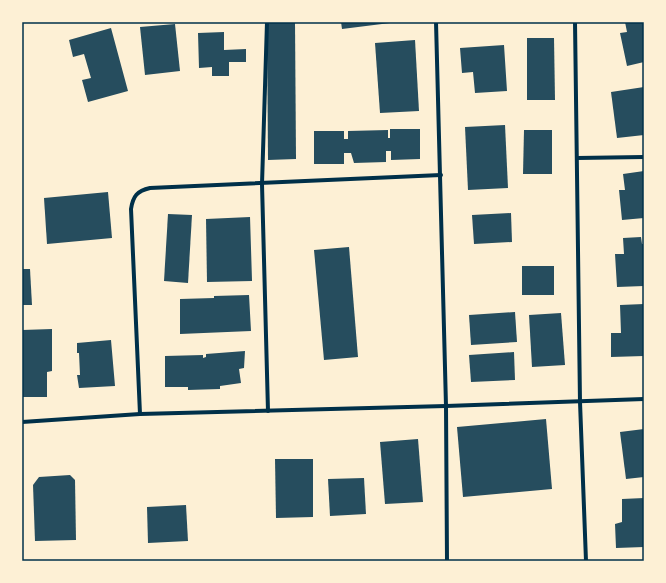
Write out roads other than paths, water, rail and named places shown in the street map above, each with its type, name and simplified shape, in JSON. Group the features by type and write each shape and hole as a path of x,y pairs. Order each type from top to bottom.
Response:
{"street":[{"path":"267,22 262,184 268,411"},
{"path":"436,22 446,406 447,561"},
{"path":"575,22 580,402 586,561"},
{"path":"577,158 644,157"},
{"path":"140,414 131,209 132,199 141,190 150,188 441,175"},
{"path":"22,422 140,414 644,399"}]}
